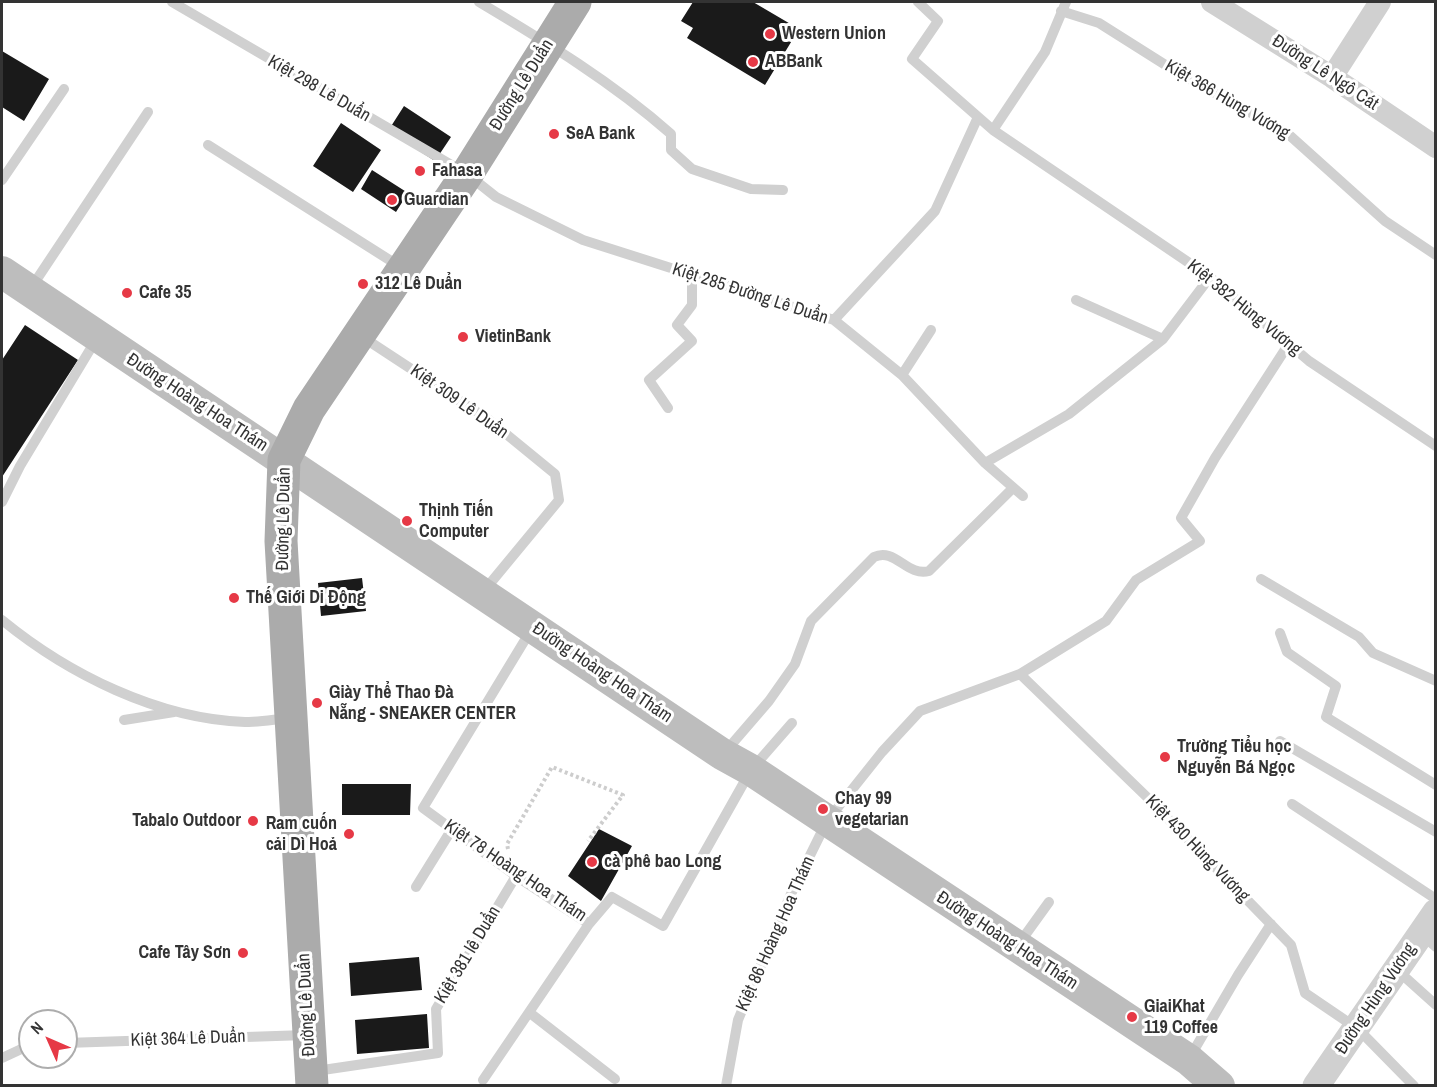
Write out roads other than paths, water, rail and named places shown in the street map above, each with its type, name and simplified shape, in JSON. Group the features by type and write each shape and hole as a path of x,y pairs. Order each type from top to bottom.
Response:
{"main road":[{"name":"Đường Lê Duẩn","path":"311,1079 281,541 284,460 309,409 467,174 575,2"},
{"name":"Đường Hoàng Hoa Thám","path":"2,272 481,594 722,754 751,770 1204,1072 1214,1071 1238,1086"}],"street":[{"name":"Đường Lê Ngô Cát","path":"1212,2 1332,76 1436,147"},
{"path":"1332,76 1380,2"},
{"name":"Đường Hùng Vương","path":"1316,1086 1358,1029 1396,969 1431,931"}],"lane":[{"name":"Kiệt 298 Lê Duẩn","path":"172,2 467,174"},
{"path":"479,2 548,44 627,97 671,134 671,150 692,169 751,189 783,190"},
{"name":"Kiệt 382 Hùng Vương","path":"918,2 938,21 912,59 993,130 1210,277 1309,361 1436,446"},
{"path":"993,130 1045,52 1064,6"},
{"name":"Kiệt 366 Hùng Vương","path":"1064,6 1100,23 1176,71 1287,133 1385,221 1436,255"},
{"path":"2,180 64,89"},
{"path":"30,291 148,112"},
{"path":"834,320 935,211 978,117"},
{"path":"208,145 402,268"},
{"name":"Kiệt 285 Đường Lê Duẩn","path":"467,174 496,197 583,240 834,320 902,375 985,463 1023,496"},
{"path":"668,408 649,380 692,341 677,325 692,305 692,275"},
{"path":"985,463 1069,414 1163,339 1210,277"},
{"path":"1076,300 1163,339"},
{"path":"902,375 931,330"},
{"name":"Kiệt 309 Lê Duẩn","path":"359,335 478,411 555,474 560,500 481,594"},
{"path":"2,502 20,466 98,338"},
{"name":"Kiệt 86 Hoàng Hoa Thám","path":"726,1086 738,1020 791,894 827,821 882,752 920,711 1020,674 1106,621 1136,580 1200,542 1181,518 1215,458 1288,345"},
{"path":"722,754 769,701 795,664 811,621 874,557 884,554 893,556 911,570 929,571 1013,488"},
{"path":"1261,579 1359,637 1373,653 1436,681"},
{"path":"2,620 80,672 128,695 178,711 245,722 290,718"},
{"name":"Kiệt 78 Hoàng Hoa Thám","path":"533,627 423,808 516,876 589,924 612,897 663,926 751,770"},
{"path":"1280,633 1287,652 1336,686 1326,717 1436,785"},
{"name":"Kiệt 430 Hùng Vương","path":"1020,674 1151,801 1291,945 1305,993 1358,1029 1414,1086"},
{"path":"124,720 178,711"},
{"path":"751,770 792,723"},
{"path":"1280,741 1436,832"},
{"path":"1292,804 1436,899"},
{"path":"416,887 452,829"},
{"name":"Kiệt 381 lê Duẩn","path":"311,1079 438,1053 435,1009 516,876"},
{"path":"1016,948 1049,902"},
{"path":"483,1080 589,924"},
{"path":"1204,1072 1238,975 1271,924"},
{"path":"1396,969 1436,1005"},
{"path":"530,1013 615,1079"},
{"name":"Kiệt 364 Lê Duẩn","path":"78,1043 309,1035"},
{"path":"2,1058 18,1051"}],"place":[{"name":"Western Union","path":"770,34"},
{"name":"ABBank","path":"753,62"},
{"name":"SeA Bank","path":"554,134"},
{"name":"Fahasa","path":"420,171"},
{"name":"Guardian","path":"392,200"},
{"name":"312 Lê Duẩn","path":"363,284"},
{"name":"Cafe 35","path":"127,293"},
{"name":"VietinBank","path":"463,337"},
{"name":"Thịnh Tiến Computer","path":"407,521"},
{"name":"Thế Giới Di Động","path":"234,598"},
{"name":"Giày Thể Thao Đà Nẵng - SNEAKER CENTER","path":"317,703"},
{"name":"Trường Tiểu học Nguyễn Bá Ngọc","path":"1165,757"},
{"name":"Chay 99 vegetarian","path":"823,809"},
{"name":"Tabalo Outdoor","path":"253,821"},
{"name":"Ram cuốn cải Dì Hoả","path":"349,834"},
{"name":"cà phê bao Long","path":"592,862"},
{"name":"Cafe Tây Sơn","path":"243,953"},
{"name":"GiaiKhat 119 Coffee","path":"1132,1017"}]}
